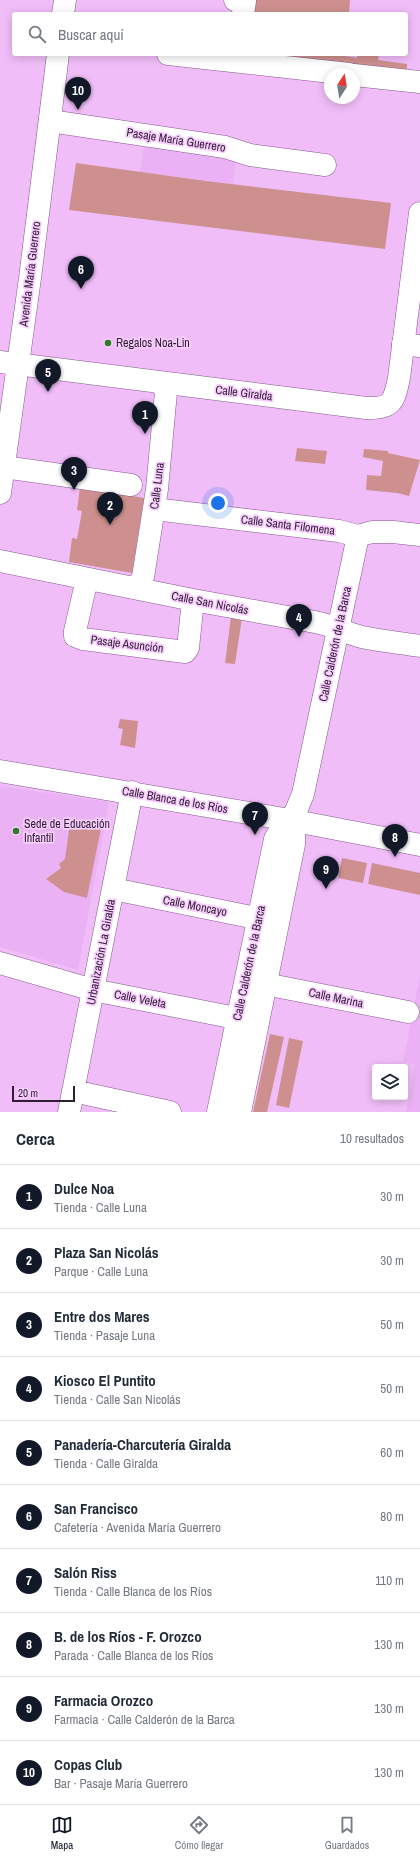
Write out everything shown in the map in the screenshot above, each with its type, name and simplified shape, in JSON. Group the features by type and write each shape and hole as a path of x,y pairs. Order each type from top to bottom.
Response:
{"street":[{"path":"63,12 65,0"},
{"name":"Avenida María Guerrero","path":"0,493 4,467 9,363 50,121 58,56"},
{"path":"203,56 238,58 324,70"},
{"path":"360,76 420,82"},
{"name":"Pasaje María Guerrero","path":"50,121 210,144 250,155 325,165"},
{"name":"Calle Giralda","path":"9,363 366,408 381,408 392,403 412,345 419,224"},
{"name":"Calle Luna","path":"134,588 139,584 143,577 154,509 166,392 165,388 160,383"},
{"path":"4,467 131,485"},
{"name":"Calle Santa Filomena","path":"154,509 339,531 358,536 372,532 393,532 420,535"},
{"name":"Calle Calderón de la Barca","path":"218,1112 248,1020 265,984 267,920 275,839 283,826 290,820 296,811 302,794 358,536"},
{"name":"Calle San Nicolás","path":"0,562 193,600 315,622 377,640 420,646"},
{"name":"Pasaje Asunción","path":"87,579 75,636 83,639 187,651 193,600"},
{"name":"Calle Blanca de los Ríos","path":"0,771 132,792 290,820 420,846"},
{"name":"Urbanización La Giralda","path":"69,1112 132,792"},
{"name":"Calle Moncayo","path":"113,889 267,920"},
{"name":"Calle Calderón de la Barca","path":"240,1112 248,1020 267,920"},
{"name":"Calle Veleta","path":"0,963 93,990 248,1020"},
{"name":"Calle Marina","path":"265,984 408,1012"},
{"path":"73,1091 170,1112"}],"shaded area":[{"path":"247,0 350,0 349,12 244,12"},
{"path":"259,56 345,56 357,58 358,56 379,56 378,60 407,64 407,71"},
{"path":"145,139 236,158 233,184 140,172"},
{"path":"76,163 206,181 391,203 385,249 69,210"},
{"path":"297,448 327,451 325,464 295,461"},
{"path":"364,449 388,451 388,453 420,460 409,496 397,493 366,490 367,475 381,476 383,461 363,457"},
{"path":"80,487 144,498 132,573 69,562 72,538 77,539 82,511 77,510"},
{"path":"231,617 242,618 235,664 225,663"},
{"path":"120,719 138,721 135,748 120,745 123,729 118,728"},
{"path":"0,786 109,802 78,970 0,947"},
{"path":"75,818 101,828 87,898 64,892 46,879 61,868 59,864 65,859 70,823"},
{"path":"342,858 367,863 363,883 338,878"},
{"path":"372,863 420,873 420,895 368,884"},
{"path":"420,976 420,1112 406,1112 415,1064 403,1062"},
{"path":"270,1034 284,1037 267,1112 253,1112"},
{"path":"289,1038 303,1041 289,1108 276,1105"}],"place":[{"name":"Copas Club","path":"78,110"},
{"name":"San Francisco","path":"81,289"},
{"name":"Regalos Noa-Lin","path":"108,343"},
{"name":"Panadería-Charcutería Giralda","path":"48,392"},
{"name":"Dulce Noa","path":"145,434"},
{"name":"Entre dos Mares","path":"74,490"},
{"name":"Plaza San Nicolás","path":"110,525"},
{"name":"Kiosco El Puntito","path":"299,637"},
{"name":"Sede de Educación Infantil","path":"16,831"},
{"name":"Salón Riss","path":"255,835"},
{"name":"B. de los Ríos - F. Orozco","path":"395,857"},
{"name":"Farmacia Orozco","path":"326,889"}]}
